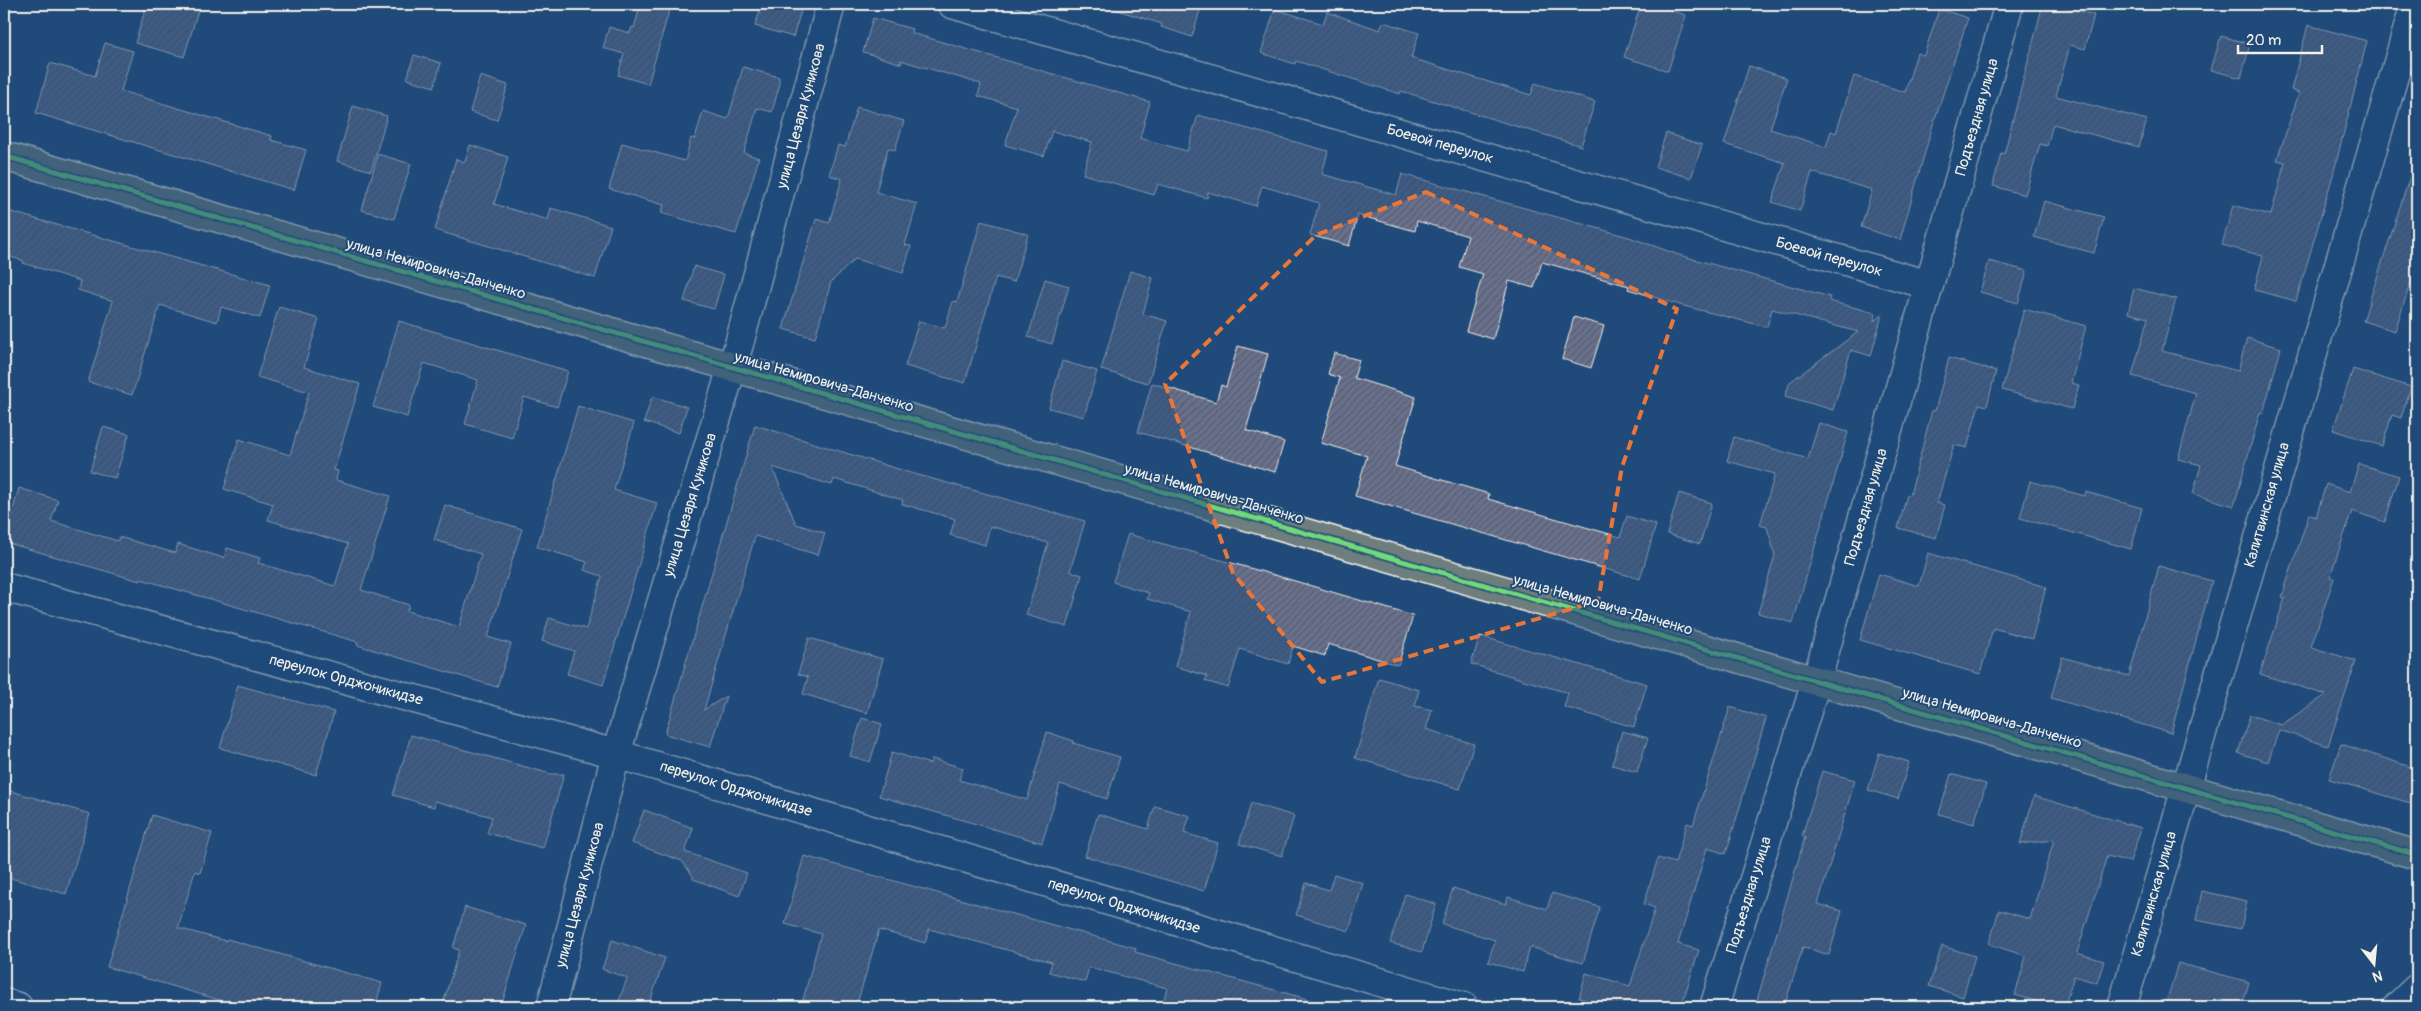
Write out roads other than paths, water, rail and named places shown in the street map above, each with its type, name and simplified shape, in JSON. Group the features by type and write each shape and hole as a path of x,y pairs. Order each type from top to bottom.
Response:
{"main road":[{"name":"улица Немировича-Данченко","path":"4,156 732,369 1817,680 2417,855"}],"street":[{"name":"улица Цезаря Куникова","path":"551,1007 616,754 732,369 832,4"},
{"name":"Боевой переулок","path":"952,4 1929,285"},
{"name":"Подъездная улица","path":"1714,1007 1817,680 2009,4"},
{"name":"Калитвинская улица","path":"2122,1007 2414,4"},
{"name":"переулок Орджоникидзе","path":"4,587 616,754 1464,1007"},
{"path":"2397,1007 2417,988"},
{"path":"4,1003 18,1007"}]}
